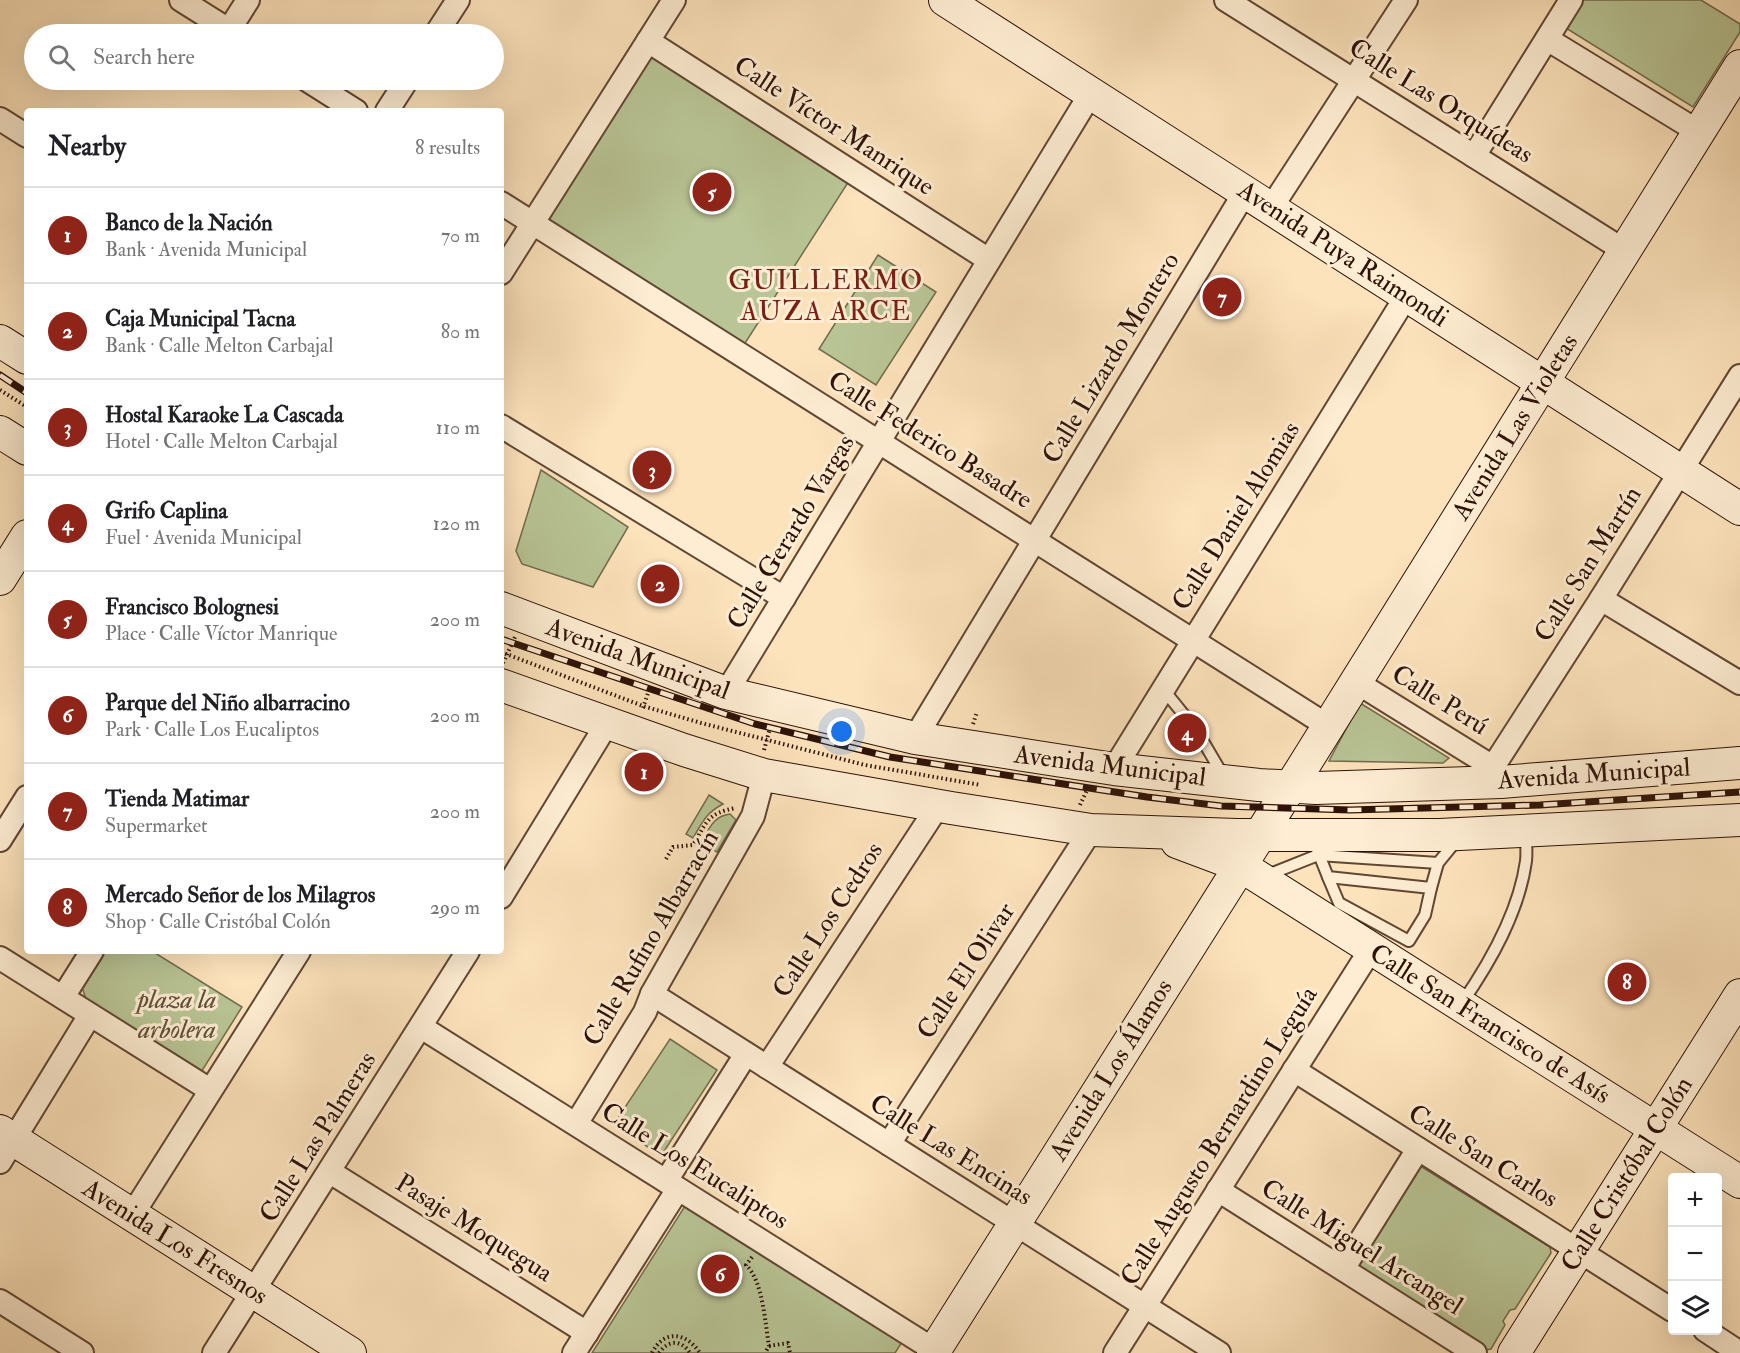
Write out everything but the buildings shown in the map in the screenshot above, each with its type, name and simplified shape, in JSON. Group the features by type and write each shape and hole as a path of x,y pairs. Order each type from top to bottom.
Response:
{"street":[{"path":"181,0 219,24"},
{"path":"236,24 248,0"},
{"path":"442,24 458,0"},
{"path":"504,268 674,0"},
{"name":"Avenida Puya Raimondi","path":"945,0 1740,509"},
{"path":"1271,208 1406,0"},
{"path":"1474,156 1571,0"},
{"name":"Calle Las Orquídeas","path":"1236,3 1625,251"},
{"path":"1547,39 1699,132"},
{"name":"Calle Víctor Manrique","path":"648,41 989,260"},
{"name":"Avenida Las Violetas","path":"1290,788 1740,66"},
{"path":"323,90 351,108"},
{"path":"389,108 401,90"},
{"name":"Calle Gerardo Vargas","path":"726,693 1091,93"},
{"path":"0,119 24,134"},
{"name":"Calle Lizardo Montero","path":"915,738 1245,192"},
{"name":"Calle Federico Basadre","path":"504,205 1328,726"},
{"name":"Calle Daniel Alomias","path":"1114,769 1407,295"},
{"path":"0,342 24,356"},
{"name":"Calle San Martín","path":"1497,774 1601,599 1740,376"},
{"path":"504,428 784,598"},
{"path":"0,432 24,447"},
{"path":"0,579 24,541"},
{"path":"1601,599 1740,683"},
{"name":"Avenida Municipal","path":"504,609 726,693 915,738 1114,769 1290,788 1497,774 1740,763"},
{"name":"Calle Perú","path":"1356,681 1497,774"},
{"name":"Avenida Municipal","path":"504,686 628,720 759,774 938,806 1092,817 1153,832 1260,835 1314,844 1464,832 1740,820"},
{"path":"504,893 628,720"},
{"name":"Calle Rufino Albarracín","path":"576,1124 645,1011 652,994 753,816 759,774"},
{"name":"Avenida Los Álamos","path":"935,1352 1015,1224 1250,872 1260,835 1290,788"},
{"path":"0,840 24,802"},
{"name":"Calle Los Cedros","path":"767,1067 938,806"},
{"name":"Calle El Olivar","path":"889,1144 1092,817"},
{"name":"Calle San Francisco de Asís","path":"1153,832 1250,872 1395,951 1460,1005 1740,1182"},
{"name":"Calle Augusto Bernardino Leguía","path":"1115,1353 1294,1070 1395,951"},
{"path":"63,997 90,954"},
{"path":"132,1215 297,954"},
{"name":"Calle Las Palmeras","path":"214,1353 466,954"},
{"path":"0,958 210,1090"},
{"name":"Calle Las Encinas","path":"652,994 1219,1353"},
{"name":"Calle Cristóbal Colón","path":"1514,1353 1740,995"},
{"path":"4,1144 90,1015"},
{"name":"Calle Los Eucaliptos","path":"421,1027 935,1352"},
{"path":"574,1353 746,1054"},
{"name":"Calle San Carlos","path":"1294,1070 1668,1307"},
{"name":"Avenida Los Fresnos","path":"4,1144 132,1215 350,1353"},
{"path":"1342,1269 1418,1149"},
{"name":"Pasaje Moquegua","path":"330,1172 587,1333"},
{"name":"Calle Miguel Arcangel","path":"1218,1190 1475,1353"},
{"path":"0,1301 82,1353"},
{"path":"1709,1340 1740,1353"}],"lane":[{"path":"1162,689 1197,731 1226,781"},
{"path":"1460,1005 1476,983 1498,942 1519,894 1526,859 1526,830"},
{"path":"1314,844 1339,903 1395,951 1425,915 1438,863 1464,832"},
{"path":"1250,872 1314,844 1438,863"},
{"path":"1328,877 1431,888"}],"path":[{"path":"0,390 24,405"},
{"path":"504,654 628,720 766,740 865,765 989,787"},
{"path":"628,720 658,668"},
{"path":"759,774 775,705"},
{"path":"1077,802 1092,817"},
{"path":"666,859 673,847 693,845 711,816 719,811 740,807"},
{"path":"758,1285 769,1346 765,1353"},
{"path":"652,1353 666,1337 675,1336 683,1337 694,1344 700,1353"},
{"path":"659,1353 668,1344 674,1342 685,1346 690,1353"},
{"path":"769,1346 788,1343 790,1353"}],"green space":[{"path":"1577,0 1701,0 1740,24 1740,32 1693,107 1561,25"},
{"path":"652,55 849,181 740,351 543,225"},
{"path":"878,255 936,292 876,385 819,349"},
{"path":"541,470 628,527 593,587 522,564 516,551"},
{"path":"1360,703 1449,758 1443,763 1329,761"},
{"path":"709,795 723,804 709,814 693,838 686,834"},
{"path":"730,814 736,820 717,852 701,843 715,820"},
{"name":"plaza la arbolera","path":"97,954 157,954 242,1007 198,1077 88,1005 80,981"},
{"path":"670,1039 717,1070 661,1156 614,1124"},
{"path":"1422,1167 1550,1247 1551,1253 1515,1309 1510,1310 1503,1321 1505,1325 1491,1349 1485,1350 1359,1270 1358,1264 1415,1169"},
{"path":"685,1206 902,1342 895,1353 592,1353"}],"railway":[{"path":"0,375 24,391"},
{"path":"504,640 755,724 890,757 1147,797 1221,806 1350,810 1540,805 1740,792"}],"place":[{"name":"Francisco Bolognesi","path":"712,192"},
{"name":"Tienda Matimar","path":"1222,297"},
{"name":"Hostal Karaoke La Cascada","path":"652,470"},
{"name":"Caja Municipal Tacna","path":"660,584"},
{"name":"Grifo Caplina","path":"1187,733"},
{"name":"Banco de la Nación","path":"644,772"},
{"name":"Mercado Señor de los Milagros","path":"1627,982"},
{"name":"Parque del Niño albarracino","path":"720,1274"}],"district":[{"name":"GUILLERMO AUZA ARCE","path":"826,296"}]}
